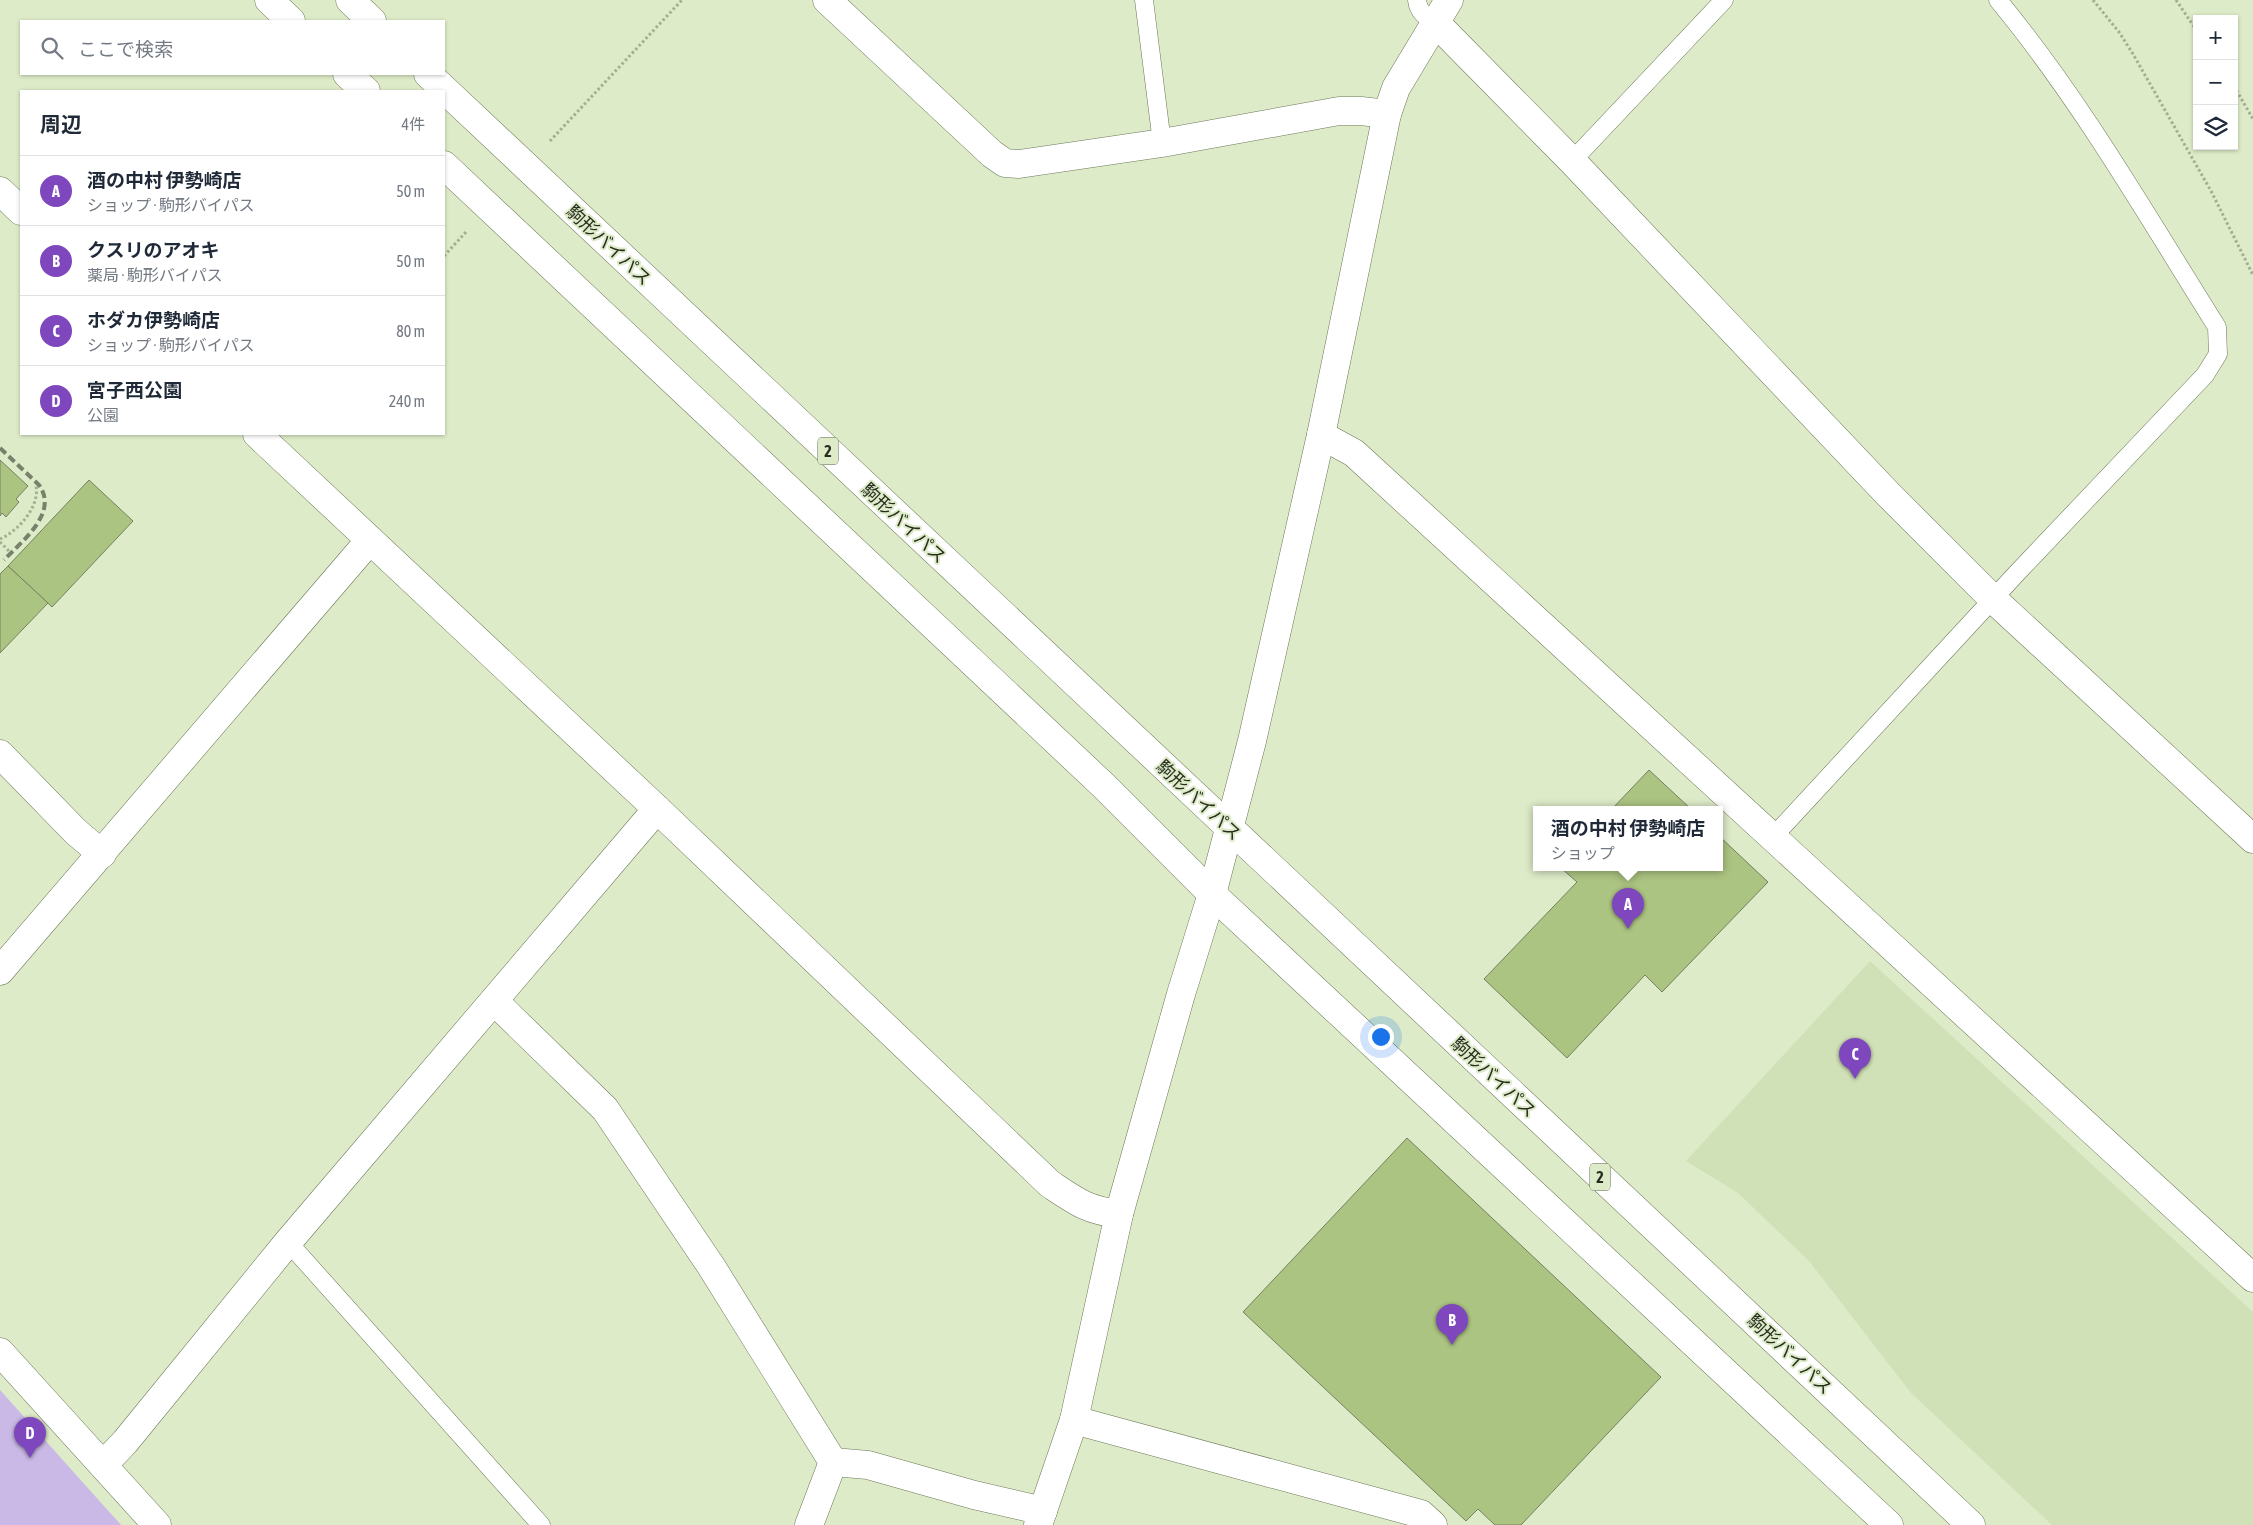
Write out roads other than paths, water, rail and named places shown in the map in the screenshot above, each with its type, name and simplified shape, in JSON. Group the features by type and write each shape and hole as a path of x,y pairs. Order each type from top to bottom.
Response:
{"street":[{"path":"269,0 290,20"},
{"path":"350,0 371,20"},
{"path":"827,0 992,154 1005,163 1019,164 1162,143 1339,111 1387,114"},
{"path":"833,1462 868,1465 974,1495 1040,1518 1074,1420 1119,1214 1181,994 1212,894 1252,741 1321,435 1387,114 1396,88 1449,0"},
{"path":"1436,23 1572,161 1881,487 1994,600 2253,839"},
{"path":"348,75 365,90"},
{"name":"駒形バイパス","path":"429,75 1229,829 1972,1525"},
{"path":"445,166 1104,786 1212,894 1890,1525"},
{"path":"0,191 20,211"},
{"path":"259,435 657,809 1050,1184 1076,1202 1096,1211 1119,1214"},
{"path":"1321,435 1354,454 2253,1278"},
{"path":"0,971 370,540"},
{"path":"0,754 76,832 102,854"},
{"path":"103,1465 125,1442 288,1242 657,809"},
{"path":"494,1001 605,1109 710,1266 833,1462"},
{"path":"0,1352 157,1525"},
{"path":"1074,1420 1424,1521"},
{"path":"809,1525 833,1462"}],"lane":[{"path":"1144,0 1162,143"},
{"path":"1417,0 1423,15 1436,23"},
{"path":"1572,161 1724,0"},
{"path":"1772,838 2016,574 2205,375 2218,354 2216,327 2078,106 2033,42 1998,0"},
{"path":"288,1242 541,1525"}],"railway":[{"path":"0,448 39,485 44,495 44,506 36,526 4,560"}],"place":[{"name":"酒の中村 伊勢崎店","path":"1628,929"},
{"name":"ホダカ伊勢崎店","path":"1855,1079"},
{"name":"クスリのアオキ","path":"1452,1345"},
{"name":"宮子西公園","path":"30,1458"}]}
